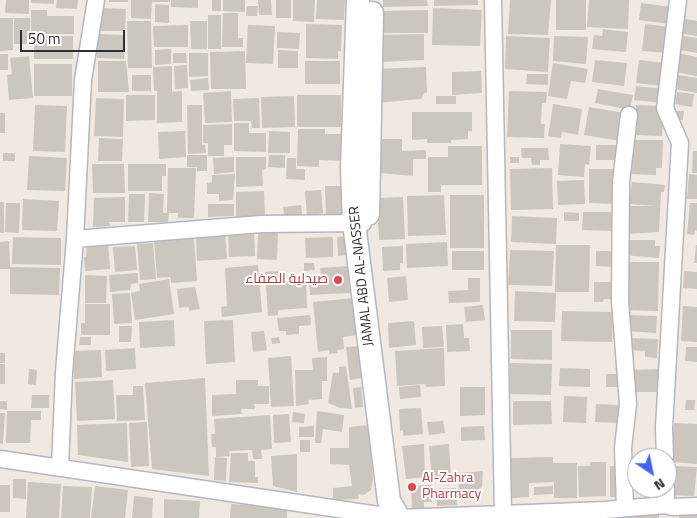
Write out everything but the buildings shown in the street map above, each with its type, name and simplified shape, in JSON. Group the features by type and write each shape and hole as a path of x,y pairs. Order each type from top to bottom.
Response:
{"street":[{"path":"60,467 64,372 75,239 83,80 96,0"},
{"name":"JAMAL ABD AL-NASSER","path":"358,0 352,168 402,500 399,518"},
{"name":"JAMAL ABD AL-NASSER","path":"361,223 372,0"},
{"path":"493,0 503,513"},
{"path":"665,448 664,428 680,142 665,108 678,0"},
{"path":"625,508 623,448 628,404 620,300 620,241 621,182 629,114"},
{"path":"75,239 261,224 361,223"},
{"path":"0,459 399,518 625,508 670,510 697,506"}],"place":[{"name":"صيدلية الصفاء","path":"338,280"},
{"name":"Al-Zahra Pharmacy","path":"412,487"}]}
